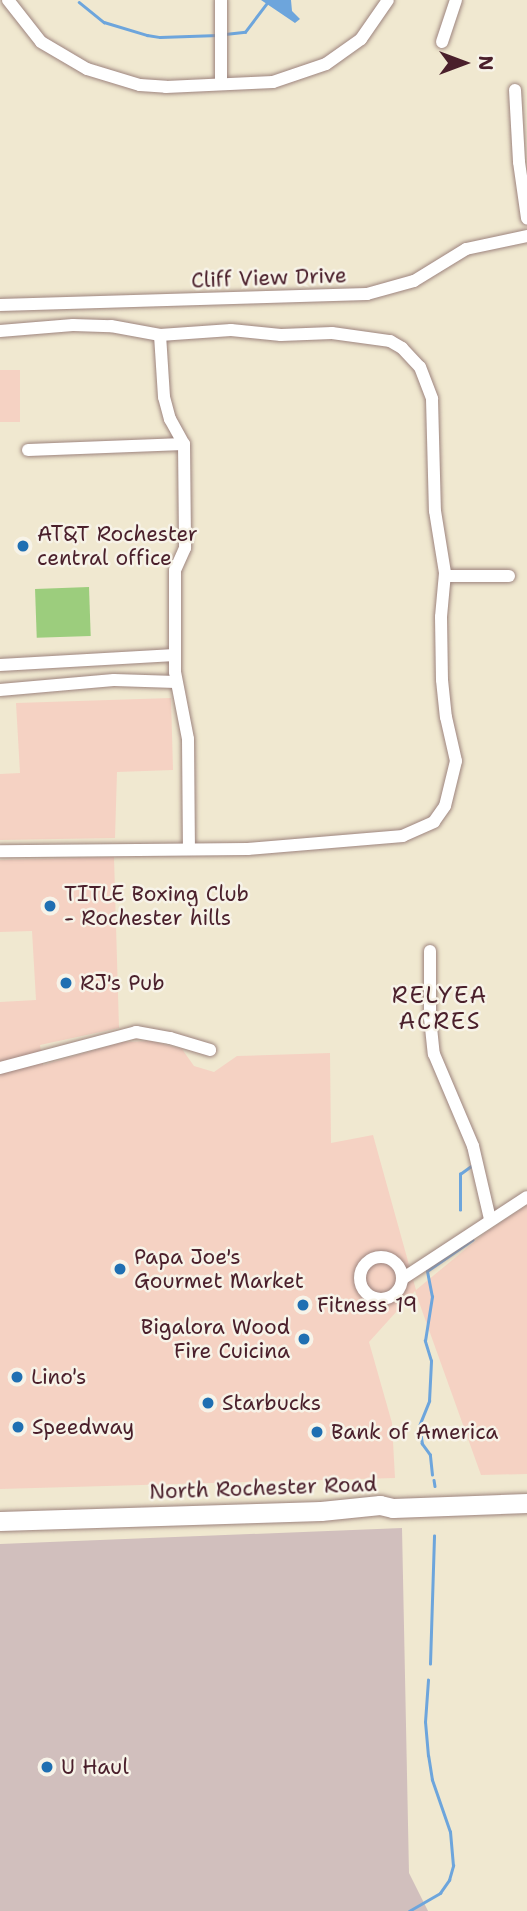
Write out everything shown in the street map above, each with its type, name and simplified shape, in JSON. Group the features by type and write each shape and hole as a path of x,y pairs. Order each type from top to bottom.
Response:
{"main road":[{"name":"North Rochester Road","path":"0,1521 321,1511 380,1505 393,1508 527,1503"}],"street":[{"path":"8,0 41,42 99,74 140,85 273,82 326,64 361,39 388,0"},
{"path":"221,0 221,84"},
{"path":"442,42 456,0"},
{"path":"515,90 519,162 527,218"},
{"name":"Cliff View Drive","path":"0,305 367,294 397,288 414,281 466,249 527,236"},
{"path":"0,331 73,325 111,326 160,335 231,330 281,335 332,333 390,341 402,348 420,366 432,399 434,500 445,576 441,617 441,670 446,717 456,761 451,791 433,822 403,836 376,841 248,849 0,851"},
{"path":"160,335 164,397 170,419 184,444 185,548 175,570 175,655 176,682 188,739 189,848"},
{"path":"28,450 184,444"},
{"path":"445,576 509,576"},
{"path":"0,665 175,655"},
{"path":"0,690 114,680 176,682"},
{"path":"430,951 430,1018 434,1054 472,1146 490,1219"},
{"path":"0,1068 136,1032 170,1038 210,1050"},
{"path":"419,1266 397,1265 384,1258 371,1260 362,1270 361,1282 372,1297 384,1298 397,1292 402,1279 419,1266 527,1196"},
{"path":"397,1265 402,1279"}],"shaded area":[{"path":"0,370 20,370 20,422 0,422"},
{"path":"171,698 173,770 117,772 115,838 0,840 0,774 20,773 16,703"},
{"path":"114,857 119,1028 40,1045 43,1065 123,1042 151,1041 182,1049 194,1066 214,1072 237,1056 330,1053 331,1143 373,1135 416,1290 485,1233 527,1205 527,1474 481,1475 415,1291 369,1342 392,1423 395,1478 0,1489 0,1002 36,1000 32,931 0,932 0,860"},
{"path":"402,1528 409,1873 428,1911 0,1911 0,1544"}],"green space":[{"path":"89,587 91,636 37,638 35,589"}],"water":[{"path":"261,0 291,0 292,11 300,19 295,23"}],"waterway":[{"path":"79,2 104,22 147,35 218,35"},
{"path":"225,34 245,32 266,4"},
{"path":"460,1210 460,1174 471,1166"},
{"path":"432,1475 430,1455 422,1444 419,1426 429,1401 431,1361 425,1341 432,1297 427,1271 472,1240"},
{"path":"434,1480 435,1486"},
{"path":"430,1664 434,1536"},
{"path":"409,1911 440,1893 449,1880 453,1866 450,1832 432,1780 428,1756 425,1722 428,1680"}],"place":[{"name":"AT&T Rochester central office","path":"23,546"},
{"name":"TITLE Boxing Club - Rochester hills","path":"50,906"},
{"name":"RJ's Pub","path":"66,983"},
{"name":"Papa Joe's Gourmet Market","path":"120,1269"},
{"name":"Fitness 19","path":"303,1305"},
{"name":"Bigalora Wood Fire Cuicina","path":"304,1339"},
{"name":"Lino's","path":"17,1377"},
{"name":"Starbucks","path":"208,1403"},
{"name":"Speedway","path":"18,1427"},
{"name":"Bank of America","path":"317,1432"},
{"name":"U Haul","path":"47,1767"}],"district":[{"name":"RELYEA ACRES","path":"440,1008"}]}
